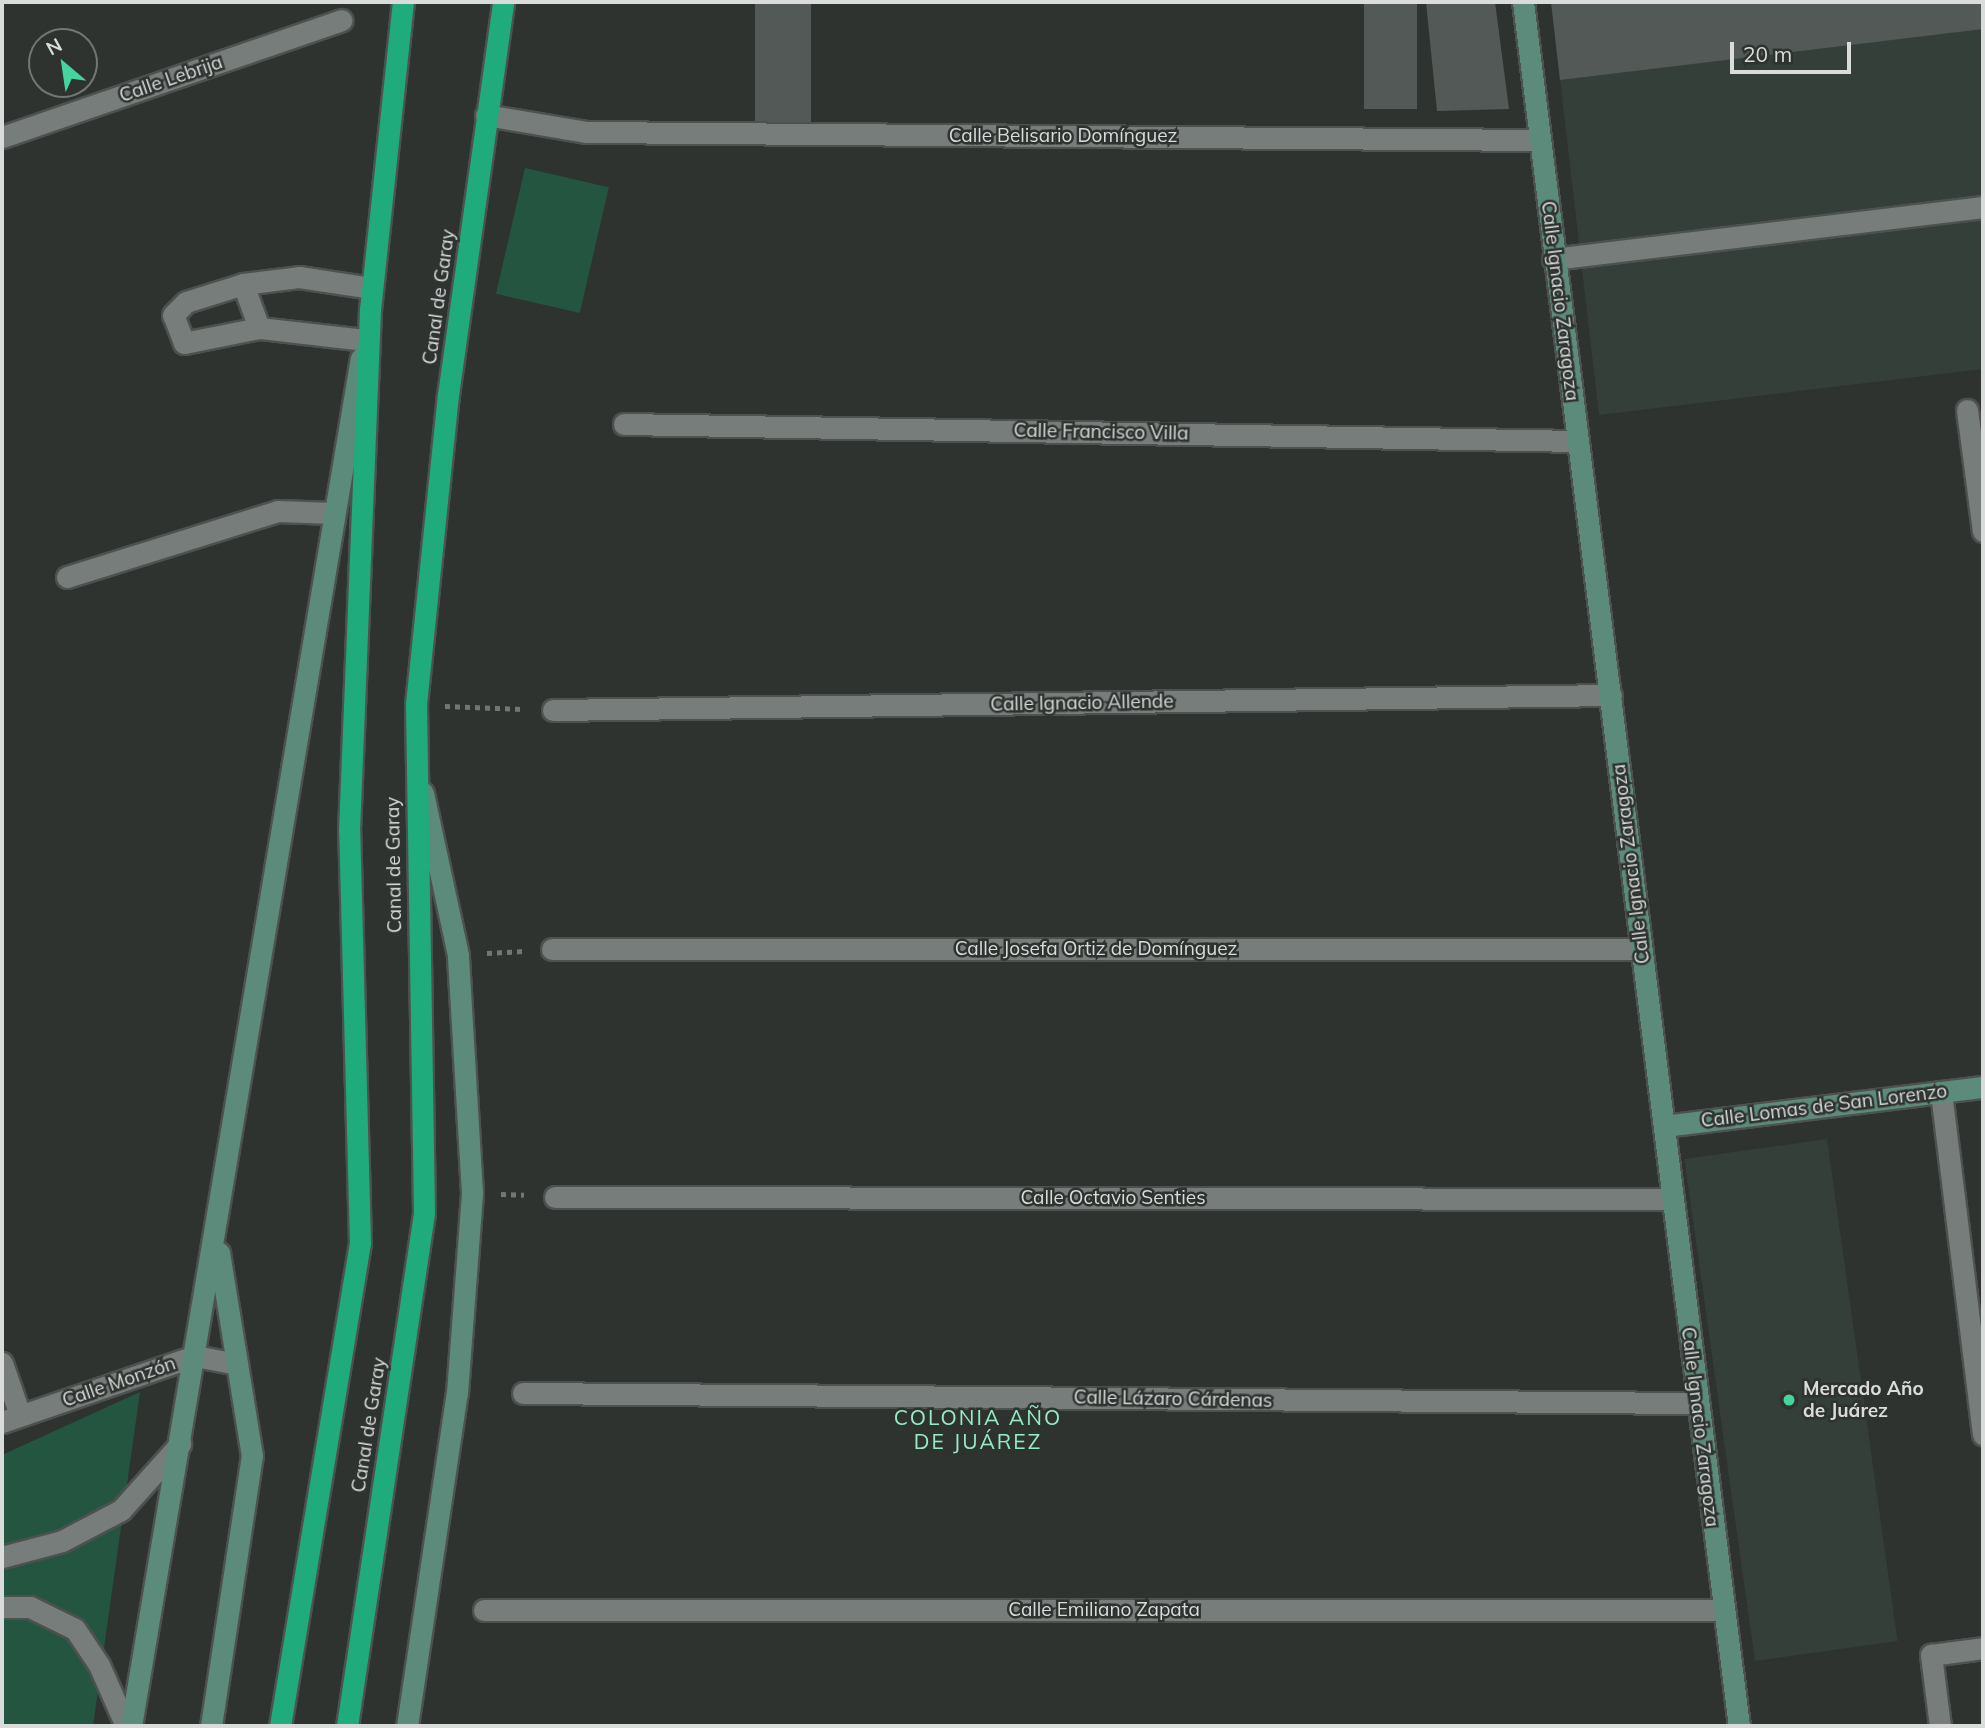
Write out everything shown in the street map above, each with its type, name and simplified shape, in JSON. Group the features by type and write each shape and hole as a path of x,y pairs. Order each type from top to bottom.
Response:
{"highway":[{"name":"Canal de Garay","path":"279,1726 360,1243 349,831 370,310 403,2"},
{"name":"Canal de Garay","path":"346,1726 424,1213 416,704 448,395 503,2"}],"main road":[{"name":"Calle Ignacio Zaragoza","path":"1523,2 1553,259 1611,695 1640,949 1739,1726"},
{"name":"Canal de Garay","path":"129,1726 216,1237 333,513 370,310"},
{"path":"407,1726 457,1393 472,1193 458,955 415,761"},
{"name":"Calle Lomas de San Lorenzo","path":"1664,1126 1983,1087"},
{"path":"211,1726 252,1456 216,1237"}],"street":[{"name":"Calle Lebrija","path":"2,137 341,20"},
{"name":"Calle Belisario Domínguez","path":"486,115 586,132 1541,140"},
{"path":"1553,259 1983,207"},
{"path":"365,340 259,328 194,343 178,336 173,315 177,307 243,284 299,278 372,288"},
{"path":"243,284 259,328"},
{"path":"1967,410 1983,531"},
{"name":"Calle Francisco Villa","path":"624,424 1578,441"},
{"path":"67,577 278,511 333,513"},
{"name":"Calle Ignacio Allende","path":"553,710 1611,695"},
{"name":"Calle Josefa Ortiz de Domínguez","path":"552,949 1640,949"},
{"path":"1941,1092 1983,1434"},
{"name":"Calle Octavio Senties","path":"555,1197 1672,1199"},
{"name":"Calle Monzón","path":"11,1419 195,1356 237,1364"},
{"path":"2,1363 11,1419"},
{"name":"Calle Lázaro Cárdenas","path":"523,1392 1697,1403"},
{"path":"2,1557 62,1541 121,1510 180,1444"},
{"path":"2,1607 30,1607 75,1629 99,1665 129,1726"},
{"name":"Calle Emiliano Zapata","path":"484,1609 1724,1610"},
{"path":"1940,1726 1931,1655 1983,1648"}],"path":[{"path":"416,704 553,710"},
{"path":"458,955 552,949"},
{"path":"472,1193 555,1197"}],"shaded area":[{"path":"1551,2 1983,2 1983,369 1599,415"},
{"name":"Mercado Año de Juárez","path":"1827,1139 1898,1641 1755,1661 1684,1159"}],"green space":[{"path":"525,168 609,187 580,313 496,294"},
{"path":"140,1392 93,1726 2,1726 2,1455"}],"building":[{"path":"755,2 811,2 811,122 755,122"},
{"path":"1364,2 1417,2 1417,109 1364,109"},
{"path":"1426,2 1495,2 1509,109 1437,111"},
{"path":"1551,2 1983,2 1983,29 1560,80"}],"place":[{"name":"Mercado Año de Juárez","path":"1789,1400"}],"district":[{"name":"COLONIA AÑO DE JUÁREZ","path":"978,1429"}]}
